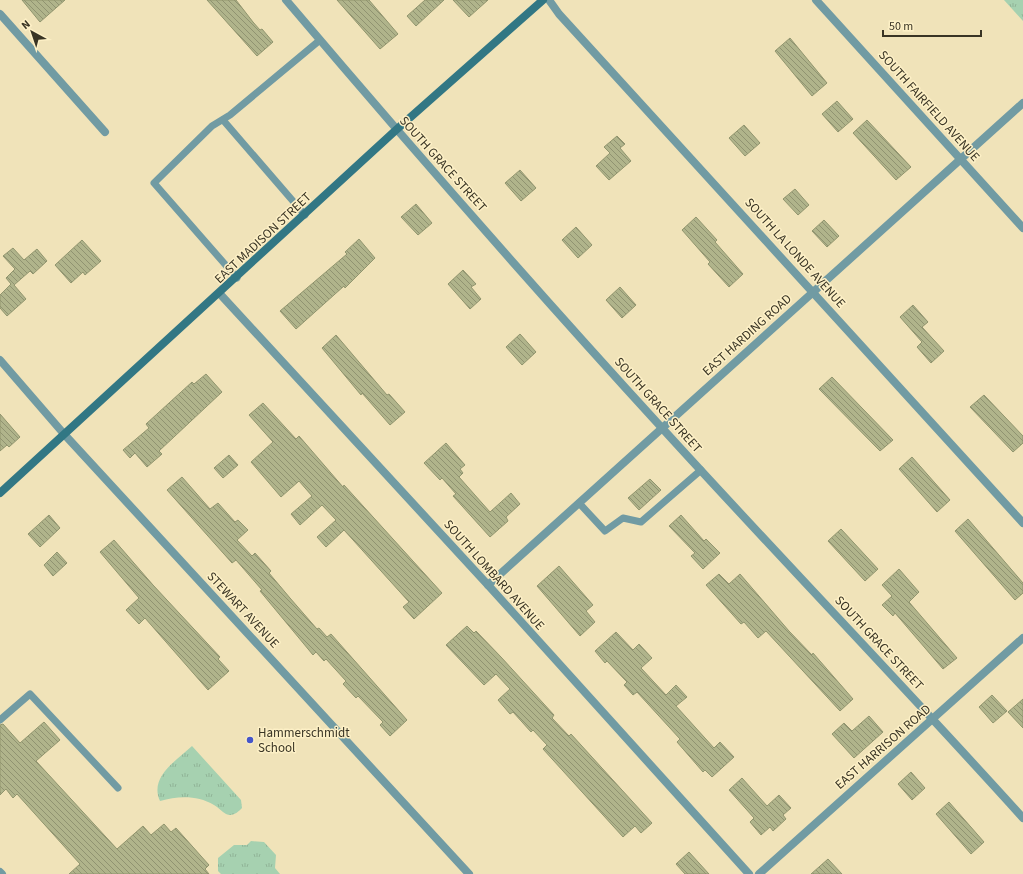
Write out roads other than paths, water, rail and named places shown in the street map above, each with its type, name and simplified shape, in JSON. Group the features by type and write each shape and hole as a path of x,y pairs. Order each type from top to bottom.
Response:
{"street":[{"name":"SOUTH GRACE STREET","path":"286,0 396,130 662,428 934,719 1023,818"},
{"name":"EAST MADISON STREET","path":"0,493 220,294 396,130 543,0"},
{"name":"SOUTH LA LONDE AVENUE","path":"548,0 814,291 1023,523"},
{"name":"SOUTH FAIRFIELD AVENUE","path":"816,0 1023,228"},
{"path":"0,14 105,132"},
{"name":"EAST HARDING ROAD","path":"488,585 1023,103"},
{"name":"SOUTH LOMBARD AVENUE","path":"220,294 488,585 749,874"},
{"name":"STEWART AVENUE","path":"0,360 64,434 465,872"},
{"name":"EAST HARRISON ROAD","path":"759,874 1023,638"}],"lane":[{"path":"236,278 154,183 212,126 223,120 320,40"},
{"path":"223,120 304,215"},
{"path":"579,503 605,531 623,518 641,522 702,470"},
{"path":"0,720 30,694 118,788"}],"place":[{"name":"Hammerschmidt School","path":"250,740"}]}
